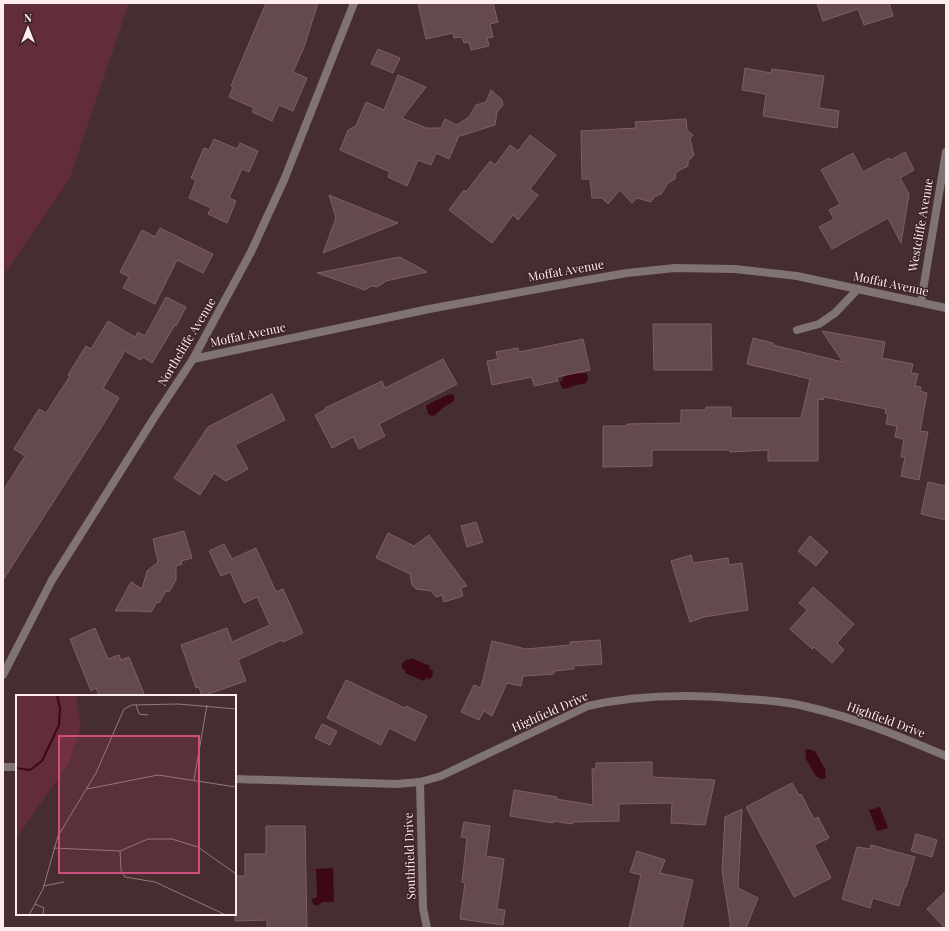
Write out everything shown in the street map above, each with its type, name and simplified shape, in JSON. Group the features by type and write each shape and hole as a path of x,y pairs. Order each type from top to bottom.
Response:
{"street":[{"name":"Northcliffe Avenue","path":"3,675 52,580 193,359 251,252 296,149 354,3"},
{"name":"Westcliffe Avenue","path":"920,302 946,152"},
{"name":"Moffat Avenue","path":"193,359 429,309 627,273 675,268 735,269 797,276 946,308"},
{"path":"797,330 819,324 836,313 858,290"},
{"name":"Highfield Drive","path":"236,779 388,784 420,782 441,776 564,716 588,706 608,701 657,696 704,695 808,706 863,723 946,756"},
{"path":"3,767 16,768"},
{"name":"Southfield Drive","path":"420,782 423,908 427,928"}],"shaded area":[{"path":"3,3 129,3 70,178 3,276"},
{"path":"587,373 588,379 586,383 565,389 562,388 560,383 562,379 568,375"},
{"path":"450,394 454,395 454,401 435,415 432,416 428,414 426,406"},
{"path":"411,658 430,666 429,668 433,671 432,677 429,679 426,678 424,681 405,673 406,671 402,668 402,664 407,659 410,660"},
{"path":"807,749 815,751 826,771 826,777 824,779 818,778 814,773 805,757 805,751"},
{"path":"880,807 888,828 877,831 869,810"},
{"path":"333,868 334,902 322,902 317,906 313,904 312,899 317,897 316,869"}],"building":[{"path":"266,3 318,3 304,47 293,72 307,78 293,111 279,105 272,121 252,112 254,108 229,97 233,87 231,86"},
{"path":"418,3 493,3 498,22 490,24 493,37 487,38 489,46 471,50 469,42 464,43 462,37 454,38 453,33 426,39"},
{"path":"817,3 889,3 893,16 864,25 858,9 823,21"},
{"path":"378,49 400,58 393,73 371,64"},
{"path":"745,68 771,73 772,69 824,76 819,108 839,111 837,128 763,116 766,94 742,90"},
{"path":"398,75 426,87 402,118 426,128 441,128 445,119 457,125 469,117 476,105 486,102 491,90 502,100 503,105 497,112 495,125 457,137 458,138 449,159 436,153 431,165 418,160 407,186 388,177 390,172 340,150 348,130 356,126 366,102 384,110"},
{"path":"686,119 687,130 693,135 690,139 694,155 688,161 688,166 676,172 675,179 668,183 661,194 654,197 651,202 637,198 632,203 620,190 608,204 602,198 592,198 590,179 582,179 581,131 636,128 635,122"},
{"path":"530,135 556,155 530,189 538,195 518,220 513,215 492,243 449,210 464,190 466,192 490,161 495,165 510,145 518,151"},
{"path":"214,139 237,149 240,143 258,151 249,172 242,169 229,198 236,201 227,223 208,214 211,208 189,198 196,180 191,178 204,148 209,150"},
{"path":"905,152 914,170 900,178 909,194 901,243 888,218 832,249 819,227 834,219 829,210 840,204 821,170 853,153 863,172 889,158 891,160"},
{"path":"329,195 398,223 323,253 336,218"},
{"path":"160,228 213,254 203,273 177,260 155,304 123,288 129,277 120,272 142,230 155,237"},
{"path":"400,257 427,272 386,281 377,287 371,286 365,290 317,273"},
{"path":"166,297 186,307 176,326 175,325 152,363 143,357 141,360 125,351 103,388 119,398 3,580 3,491 25,456 14,449 39,409 46,413 70,376 68,375 86,346 91,349 108,321 135,337 138,332 145,336"},
{"path":"653,324 711,324 712,370 654,370"},
{"path":"822,331 885,342 882,358 913,364 911,373 918,374 915,386 921,387 920,391 927,393 920,431 928,432 919,480 901,476 905,457 901,457 904,439 895,437 897,426 886,424 888,414 885,413 886,409 824,397 823,400 818,399 818,461 768,461 768,450 730,452 730,450 652,450 652,466 603,467 603,426 681,423 681,410 706,410 706,407 731,407 731,418 801,418 810,379 747,364 753,338 773,343 773,345 843,362"},
{"path":"583,339 590,370 557,377 558,381 534,386 532,377 492,385 487,361 498,359 496,352 518,348 519,352"},
{"path":"443,359 457,384 379,424 385,436 359,449 353,437 332,448 315,415 326,409 325,408 382,381 385,388"},
{"path":"272,394 285,420 235,445 248,469 226,481 214,473 200,495 174,478 208,427"},
{"path":"928,482 946,486 946,520 921,514"},
{"path":"476,522 483,542 467,547 461,526"},
{"path":"184,531 192,558 181,561 182,564 176,566 176,580 169,592 166,591 159,603 157,602 151,612 115,611 131,582 142,589 147,571 158,562 153,539"},
{"path":"388,533 414,546 429,535 467,586 461,588 463,596 444,602 442,595 436,597 431,591 416,589 412,585 410,574 376,558"},
{"path":"810,536 828,552 816,566 798,551"},
{"path":"224,544 232,559 256,548 276,592 283,589 303,633 283,642 282,640 238,660 246,681 202,695 199,687 196,688 181,645 227,628 232,642 270,625 257,597 244,603 230,572 221,576 209,551"},
{"path":"691,555 693,563 728,558 729,565 742,563 748,610 704,617 690,622 671,561"},
{"path":"813,587 854,624 837,643 844,650 832,663 814,647 812,649 790,629 807,610 799,603"},
{"path":"95,628 108,659 119,655 121,660 129,657 145,695 99,695 96,688 91,691 70,639"},
{"path":"600,640 602,664 574,666 574,669 554,671 554,674 523,676 521,686 507,683 492,716 484,711 479,720 461,712 474,685 481,688 492,641 526,649 570,645 570,642"},
{"path":"346,680 405,708 406,706 427,716 415,741 389,728 381,745 327,718"},
{"path":"322,724 337,731 330,745 315,738"},
{"path":"652,762 652,777 715,780 705,825 671,823 672,803 619,804 619,821 573,822 572,824 553,821 553,823 510,816 514,790 593,805 592,769 596,768 596,763"},
{"path":"792,783 799,795 801,794 814,819 818,817 829,838 814,845 831,878 794,897 746,807"},
{"path":"742,809 738,888 758,898 746,928 731,928 722,871 725,817"},
{"path":"464,822 490,826 486,856 504,859 497,909 505,910 503,925 460,919 465,883 462,882 467,838 461,837"},
{"path":"266,826 305,826 307,928 267,928 267,920 235,921 236,876 245,876 245,854 266,854"},
{"path":"916,834 937,840 932,857 911,851"},
{"path":"871,845 915,857 899,906 873,898 870,908 842,899 857,847 870,849"},
{"path":"637,851 665,860 660,873 693,880 682,928 629,928 641,875 630,872"},
{"path":"946,891 946,928 945,928 927,909"}]}
